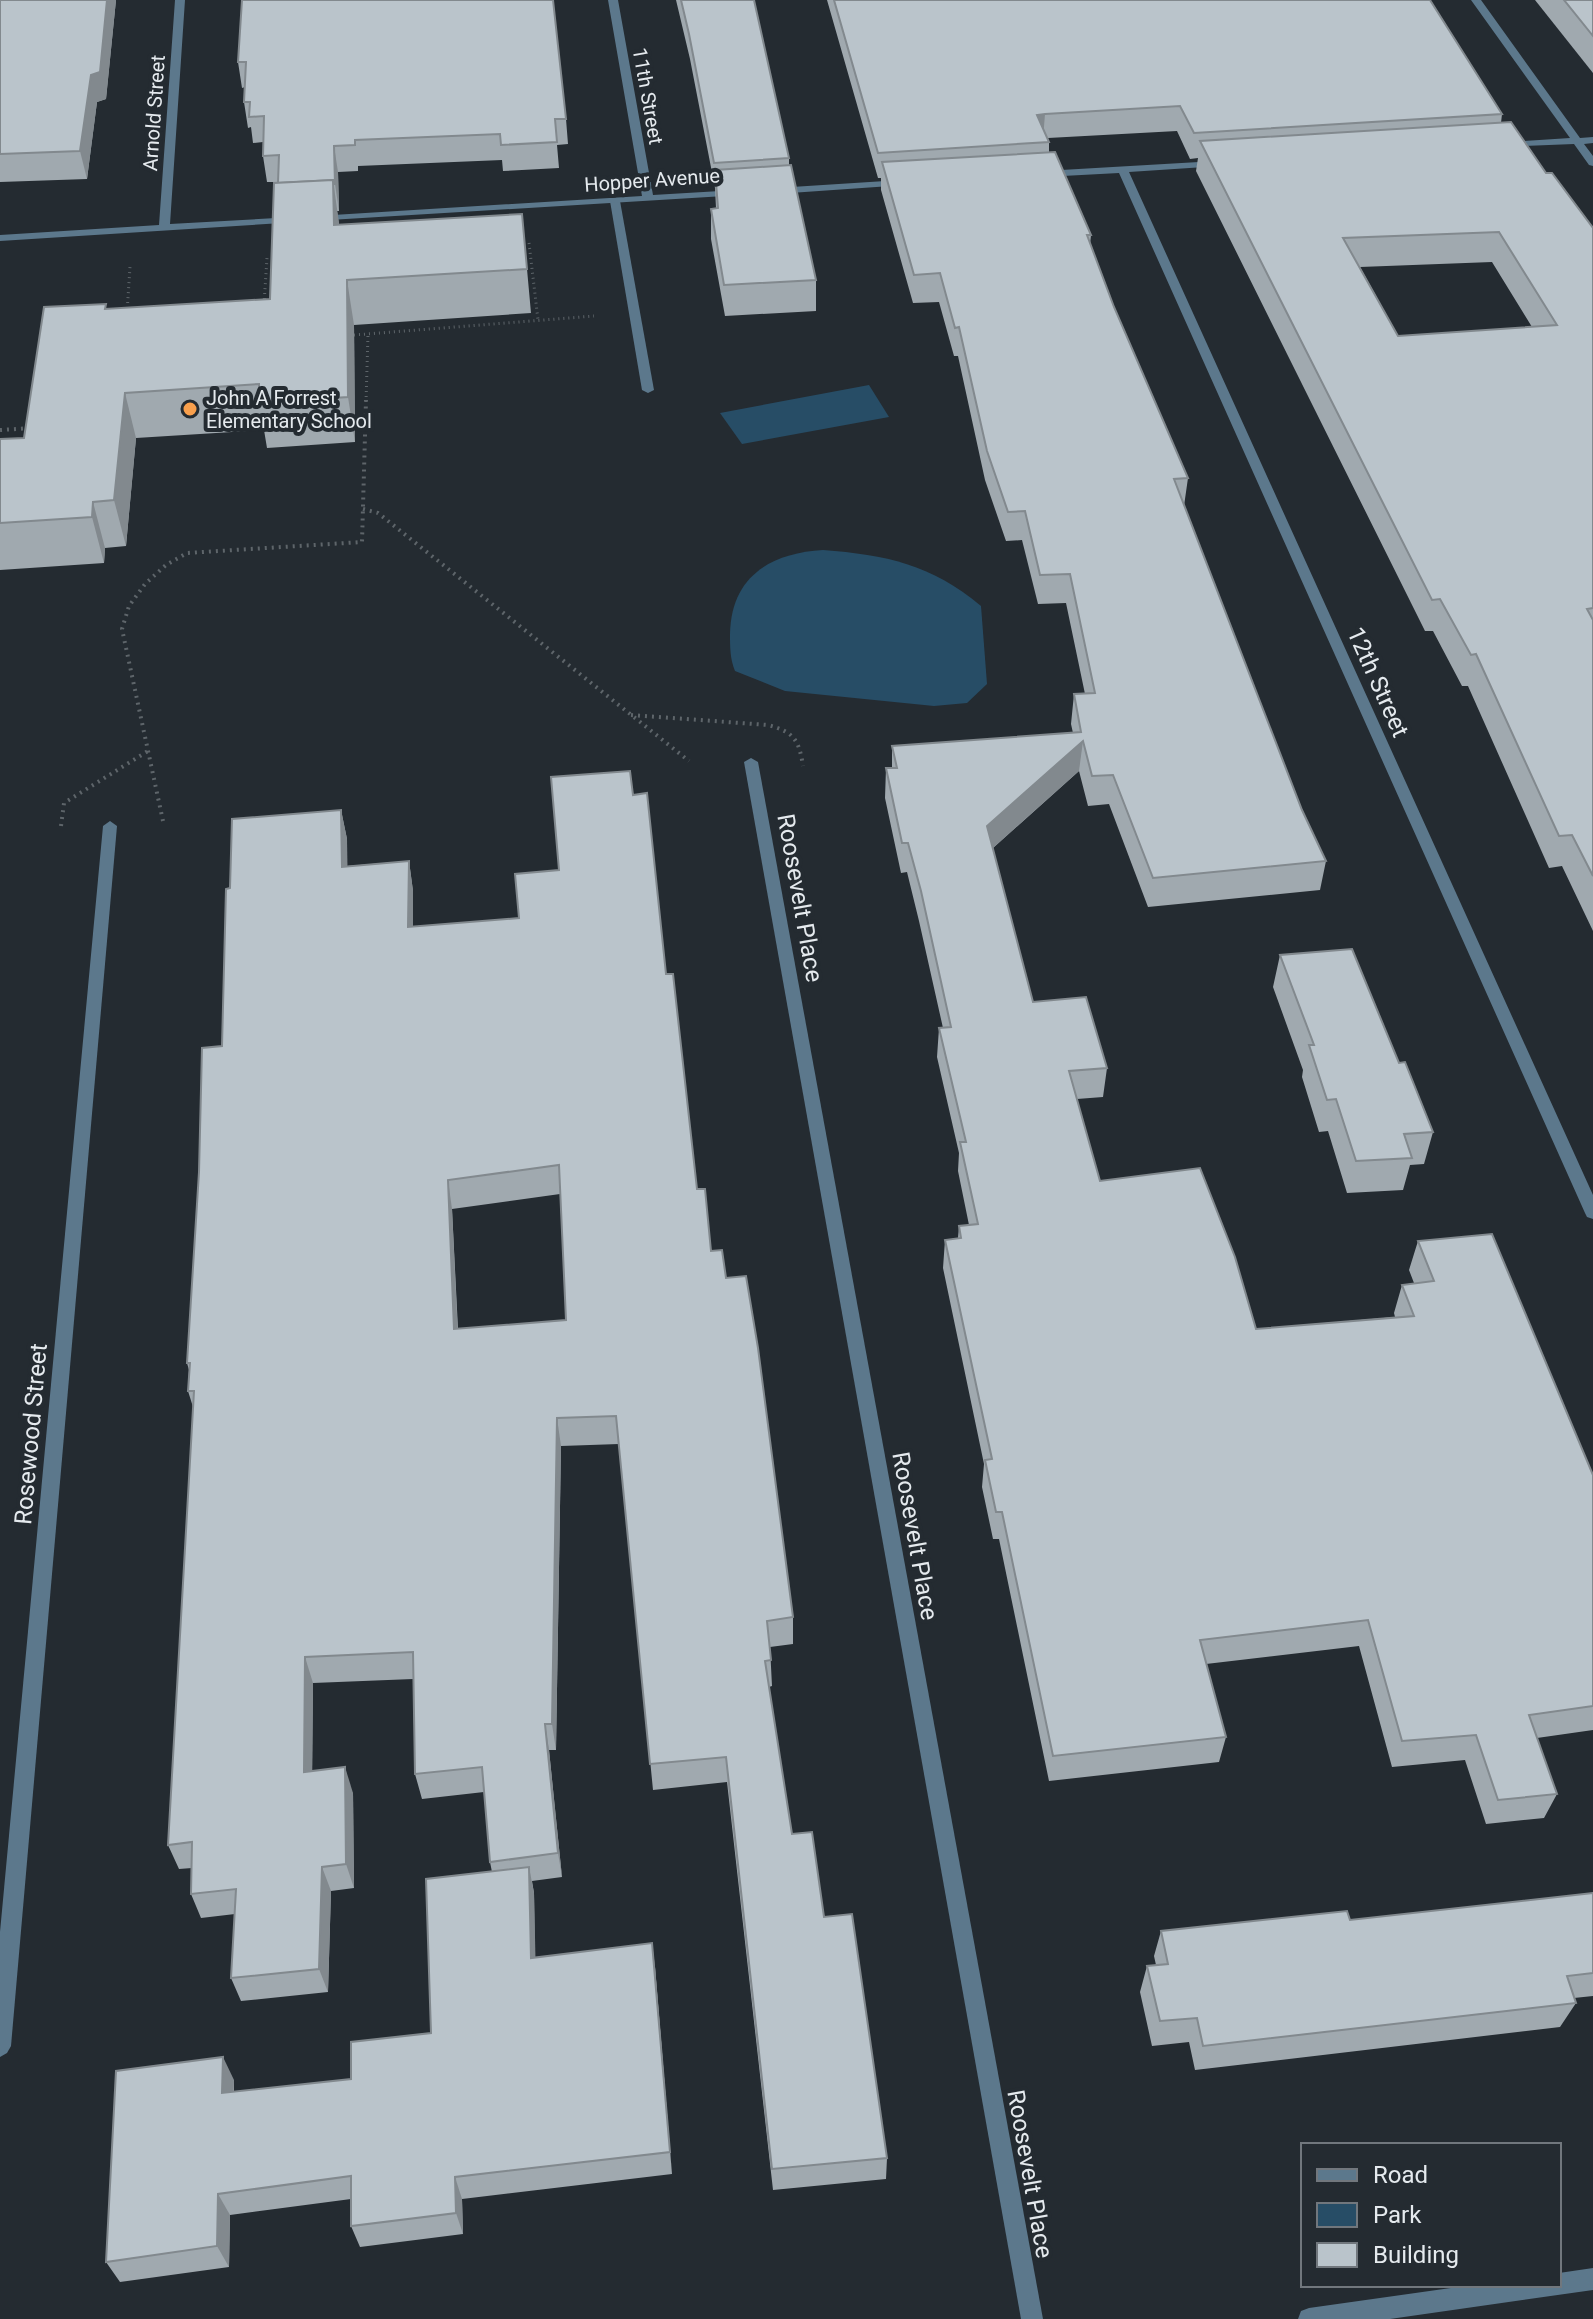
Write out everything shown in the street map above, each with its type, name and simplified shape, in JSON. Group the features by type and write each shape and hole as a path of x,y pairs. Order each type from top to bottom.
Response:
{"street":[{"name":"Arnold Street","path":"164,228 180,0"},
{"name":"11th Street","path":"613,0 648,199"},
{"path":"1476,0 1593,163"},
{"path":"1489,147 1593,140"},
{"path":"1027,175 1234,162"},
{"name":"12th Street","path":"1122,169 1593,1213"},
{"name":"Hopper Avenue","path":"0,238 916,182"},
{"path":"615,201 648,390"},
{"name":"Roosevelt Place","path":"751,762 1032,2319"},
{"name":"Rosewood Street","path":"0,2046 110,826"},
{"path":"1561,2284 1593,2279"},
{"path":"1309,2319 1539,2287"}],"path":[{"path":"524,206 538,320"},
{"path":"263,314 267,253"},
{"path":"127,315 130,260"},
{"path":"354,335 635,313"},
{"path":"163,821 122,629 123,617 143,589 175,557 187,553 362,542 368,334"},
{"path":"0,430 35,427"},
{"path":"363,509 378,513 689,761"},
{"path":"630,715 778,727 799,741 803,766"},
{"path":"61,826 64,803 148,751"}],"green space":[{"path":"869,385 889,417 742,444 720,413"},
{"path":"823,550 907,564 944,580 981,606 987,684 967,703 934,706 785,691 735,671 730,648 732,614 746,583 757,572 786,556"}],"building":[{"path":"0,0 107,0 100,72 91,75 80,151 0,154"},
{"path":"242,0 553,0 566,119 555,119 557,142 501,145 500,134 355,140 355,145 334,146 335,184 333,180 278,183 279,155 263,156 264,116 249,117 250,102 244,102 246,62 238,62"},
{"path":"681,0 754,0 789,158 714,163"},
{"path":"834,0 1430,0 1502,114 1194,133 1180,106 1045,114 1037,115 1049,142 878,153"},
{"path":"1564,0 1593,0 1593,36"},
{"path":"1511,122 1546,173 1552,173 1593,228 1593,608 1587,609 1593,620 1593,876 1572,835 1559,836 1476,654 1471,655 1440,599 1432,600 1200,141","holes":["1499,232 1557,325 1398,336 1343,238"]},
{"path":"1055,152 1091,235 1087,235 1114,307 1188,478 1174,479 1302,810 1326,861 1153,878 1113,775 1092,776 1083,741 987,826 1033,1002 1086,997 1107,1068 1069,1071 1100,1181 1200,1168 1235,1257 1256,1329 1414,1316 1402,1285 1434,1281 1418,1241 1492,1234 1593,1475 1593,1706 1529,1715 1557,1794 1498,1800 1476,1735 1402,1741 1368,1620 1200,1640 1226,1737 1053,1756 1002,1512 996,1512 985,1460 992,1459 945,1240 961,1238 959,1226 978,1224 960,1142 966,1142 939,1028 951,1027 921,891 908,843 902,843 886,768 897,768 892,746 1081,732 1074,694 1095,693 1070,574 1040,575 1025,511 1008,512 987,451 959,327 955,328 940,273 914,275 882,162"},
{"path":"791,165 816,280 724,285 711,209 718,208 715,170"},
{"path":"333,180 334,225 522,214 527,269 347,280 348,397 259,403 259,384 125,393 114,500 93,502 92,517 0,523 0,439 24,438 44,307 106,304 105,309 270,299 274,183"},
{"path":"630,771 633,795 647,793 666,974 673,974 697,1189 705,1189 711,1251 722,1250 726,1278 746,1276 758,1348 793,1617 767,1621 771,1660 765,1661 792,1834 812,1832 824,1917 852,1914 887,2158 772,2169 726,1757 650,1764 616,1416 557,1418 552,1724 545,1724 558,1853 490,1862 482,1767 415,1774 413,1652 305,1657 304,1772 345,1767 346,1864 322,1867 319,1969 231,1978 236,1889 191,1894 192,1842 168,1845 194,1391 188,1391 190,1363 187,1363 199,1172 202,1048 222,1046 226,889 230,888 232,819 341,810 342,867 409,861 408,927 519,918 515,874 559,870 551,777","holes":["559,1165 566,1320 454,1329 448,1180"]},
{"path":"1352,949 1399,1063 1405,1062 1433,1132 1404,1134 1412,1158 1356,1161 1336,1099 1327,1100 1309,1045 1314,1045 1280,955"},
{"path":"529,1867 531,1958 652,1943 670,2152 455,2177 456,2213 351,2226 351,2176 218,2194 217,2246 106,2262 116,2071 223,2057 222,2093 351,2079 351,2042 431,2033 426,1879"},
{"path":"1593,1893 1593,1973 1567,1976 1576,2003 1203,2046 1197,2018 1160,2021 1147,1966 1168,1964 1161,1931 1347,1911 1350,1920"}],"place":[{"name":"John A Forrest Elementary School","path":"190,409"}]}
